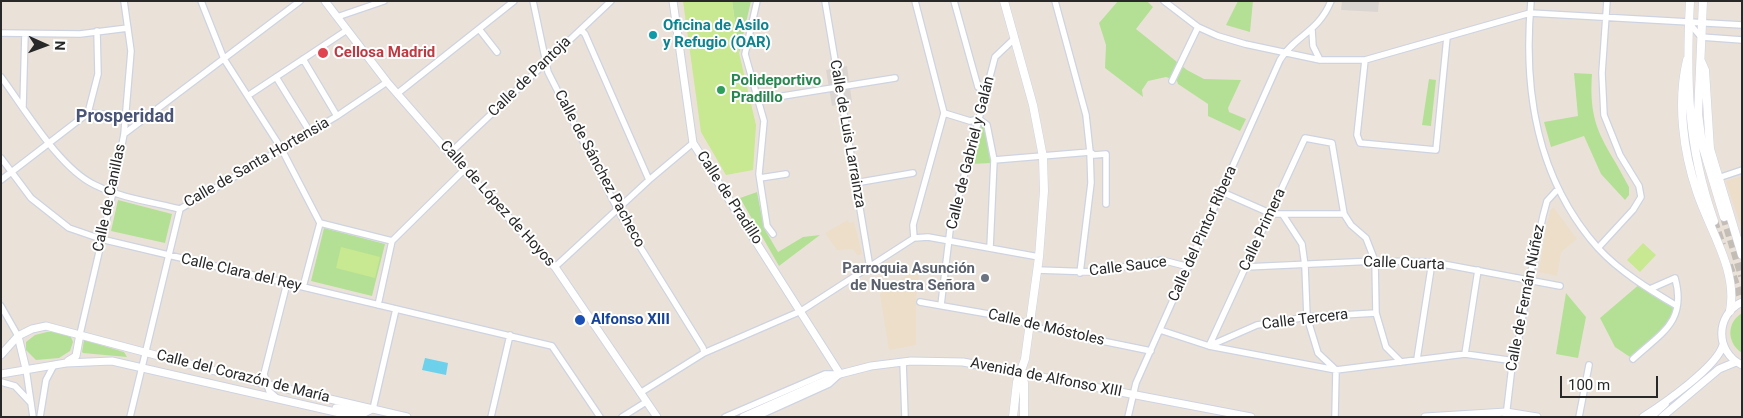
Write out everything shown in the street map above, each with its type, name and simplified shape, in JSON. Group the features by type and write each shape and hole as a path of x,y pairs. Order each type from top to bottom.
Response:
{"main road":[{"path":"1004,1 1033,105 1042,157 1044,191 1039,257 1022,373 1018,382 1013,417"},
{"path":"1690,1 1687,60 1682,88 1684,135 1696,190 1721,252 1731,287 1730,311"},
{"path":"1703,1 1698,114 1702,144 1724,217"},
{"path":"1700,57 1705,70 1710,149 1742,255"},
{"path":"1687,60 1694,152 1703,190 1714,220"},
{"path":"1022,373 1024,383 1024,417"}],"street":[{"name":"Calle de Canillas","path":"80,334 113,192 124,134 124,116 131,51 124,1"},
{"path":"201,1 224,59 249,95 281,148 320,223 303,287"},
{"path":"124,134 300,1"},
{"name":"Calle de López de Hoyos","path":"325,1 388,82 464,170 555,267 656,417"},
{"path":"337,17 384,1"},
{"path":"398,93 514,1"},
{"name":"Calle de Sánchez Pacheco","path":"533,1 545,64 617,209 703,348 704,353"},
{"name":"Calle de Pantoja","path":"450,153 611,1"},
{"name":"Calle de Pradillo","path":"673,1 693,142 802,311 840,374"},
{"path":"756,1 745,54 764,128 760,178 767,226 773,234"},
{"name":"Calle de Luis Larrainza","path":"825,1 870,268"},
{"path":"914,1 944,113 913,225 914,238"},
{"path":"954,1 978,87 986,92"},
{"path":"1055,1 1086,115 1090,152 1091,183 1080,273"},
{"path":"1164,1 1198,27 1228,40 1320,60 1365,60 1530,13 1742,25"},
{"path":"1284,53 1312,30 1326,14 1330,1"},
{"path":"1531,1 1528,80 1533,114 1558,189 1598,248 1650,290 1677,306"},
{"path":"1598,248 1633,210 1640,197 1639,186 1620,155 1604,115 1602,73 1607,1"},
{"path":"1689,23 1701,37 1742,40"},
{"path":"1172,81 1198,27"},
{"path":"1,33 80,34 128,28"},
{"path":"479,29 497,52"},
{"path":"249,95 348,30"},
{"path":"580,30 585,34 649,180"},
{"path":"1312,30 1313,46 1320,60"},
{"path":"1,180 88,114 98,74 97,31"},
{"path":"23,106 25,34"},
{"path":"1365,60 1357,135 1360,143 1436,150 1446,37"},
{"name":"Calle de Gabriel y Galán","path":"941,305 950,230 995,57 1015,38"},
{"name":"Calle del Pintor Ribera","path":"1128,417 1133,394 1160,330 1284,53"},
{"path":"303,59 337,116"},
{"path":"1,77 74,172 90,183 113,192 180,209"},
{"path":"276,77 310,132"},
{"path":"758,100 895,78"},
{"name":"Calle de Santa Hortensia","path":"130,417 180,209 337,116 388,82"},
{"path":"944,113 970,121 979,119 987,125 994,160 990,248"},
{"path":"88,114 124,116 127,120 140,121"},
{"name":"Calle Primera","path":"1209,346 1272,214 1305,138 1332,143 1344,214"},
{"path":"555,267 693,142"},
{"path":"994,160 1090,152 1094,155 1106,154 1106,204"},
{"name":"Calle Clara del Rey","path":"1,158 31,198 69,228 101,239 552,346 600,417"},
{"path":"378,305 392,241 464,170"},
{"path":"1718,178 1742,170"},
{"path":"856,183 913,173"},
{"path":"760,178 786,174"},
{"name":"Calle de Fernán Núñez","path":"1506,415 1512,366 1515,361 1529,280 1547,201 1558,189"},
{"path":"1222,192 1272,214 1344,214 1351,225 1366,238 1375,261 1376,313 1386,346 1401,362"},
{"path":"1283,215 1302,244 1307,317 1318,353 1336,370 1335,417"},
{"path":"320,223 392,241"},
{"path":"640,393 704,353 802,311 914,238 928,237 950,240 1039,257"},
{"name":"Calle Sauce","path":"1037,270 1080,273 1108,271 1162,260 1188,267"},
{"name":"Calle Cuarta","path":"1246,267 1305,266 1375,261 1432,262 1560,286"},
{"path":"1417,359 1432,262"},
{"path":"1465,354 1478,270"},
{"path":"1633,359 1673,324 1680,296 1676,278 1650,290"},
{"path":"278,399 272,395 266,385 264,374 287,284"},
{"name":"Calle de Móstoles","path":"920,302 1017,319 1029,326 1151,351"},
{"path":"1652,417 1718,357 1723,345 1722,327 1730,311 1742,302"},
{"path":"1,306 18,336 26,369 33,417"},
{"path":"329,410 338,408 364,413 373,409 396,309"},
{"name":"Calle Tercera","path":"1209,346 1257,325 1307,317 1376,313"},
{"name":"Calle del Corazón de María","path":"18,336 32,329 46,326 266,385 406,417"},
{"path":"1160,330 1209,346 1336,370 1465,354 1515,361"},
{"path":"66,362 76,356 80,334"},
{"path":"490,417 510,335"},
{"path":"1,355 18,336"},
{"path":"1662,417 1719,369 1739,363 1723,345"},
{"name":"Calle del Corazón de María","path":"1,374 66,362 106,360 142,366 357,417"},
{"path":"902,362 905,417"},
{"name":"Avenida de Alfonso XIII","path":"725,417 825,374 840,374 902,362 963,362 1251,417"},
{"path":"40,417 46,380 54,365"},
{"path":"1579,417 1589,365"},
{"name":"Avenida de Alfonso XIII","path":"743,417 840,374"},
{"name":"Avenida de Alfonso XIII","path":"756,417 829,384 840,374"},
{"path":"234,388 237,381 257,382"},
{"path":"1,382 15,386 32,405"},
{"path":"1643,417 1672,397"},
{"path":"622,417 646,402"},
{"path":"1425,417 1506,415 1538,417"}],"shaded area":[{"path":"1342,1 1379,1 1378,12 1341,10"},
{"path":"847,66 852,102 832,106 826,70"},
{"path":"1742,176 1742,226 1741,226 1726,181"},
{"path":"1554,208 1577,239 1561,252 1557,276 1539,272 1547,223 1551,209"},
{"path":"848,220 849,223 854,222 862,254 857,255 853,249 837,250 825,233"},
{"path":"920,266 916,300 916,345 889,350 880,294"}],"green space":[{"name":"Polideportivo Pradillo","path":"683,1 732,1 739,53 756,125 753,170 726,175 701,132"},
{"path":"732,1 751,1 739,53 733,8"},
{"path":"1118,1 1147,1 1153,7 1136,29 1187,70 1204,79 1241,80 1228,108 1229,112 1246,119 1240,131 1208,116 1208,104 1178,84 1177,81 1166,77 1148,81 1142,90 1143,97 1105,68 1106,45 1099,23"},
{"path":"1238,1 1253,1 1250,32 1226,25"},
{"path":"1574,73 1592,74 1591,93 1596,123 1600,135 1629,187 1629,195 1625,200 1601,174 1584,136 1551,147 1544,122 1578,116"},
{"path":"1429,79 1436,80 1431,126 1422,125"},
{"path":"981,126 985,127 991,163 971,164"},
{"path":"757,192 764,228 778,252 803,237 820,235 779,266 740,198"},
{"path":"118,200 172,214 165,243 111,231"},
{"path":"324,228 385,244 372,296 311,281"},
{"path":"1643,243 1656,255 1640,272 1627,260"},
{"path":"341,247 380,257 375,278 336,268"},
{"path":"1641,283 1677,306 1673,324 1633,359 1615,347 1600,318"},
{"path":"1566,293 1586,317 1578,358 1556,354"},
{"path":"1742,313 1742,353 1733,344 1730,333 1733,322"},
{"path":"56,332 71,337 73,342 70,351 59,358 36,360 26,350 26,342 35,335"},
{"path":"84,340 124,352 127,357 83,353"}],"water":[{"path":"425,358 448,363 446,375 422,370"}],"tunnel":[{"path":"1724,217 1742,276"},
{"path":"1714,221 1722,245"},
{"path":"1729,265 1742,302"}],"place":[{"name":"Oficina de Asilo y Refugio (OAR)","path":"653,35"},
{"name":"Cellosa Madrid","path":"323,53"},
{"name":"Polideportivo Pradillo","path":"721,90"},
{"name":"Parroquia Asunción de Nuestra Señora","path":"985,278"},
{"name":"Alfonso XIII","path":"580,320"}],"district":[{"name":"Prosperidad","path":"125,117"}]}
